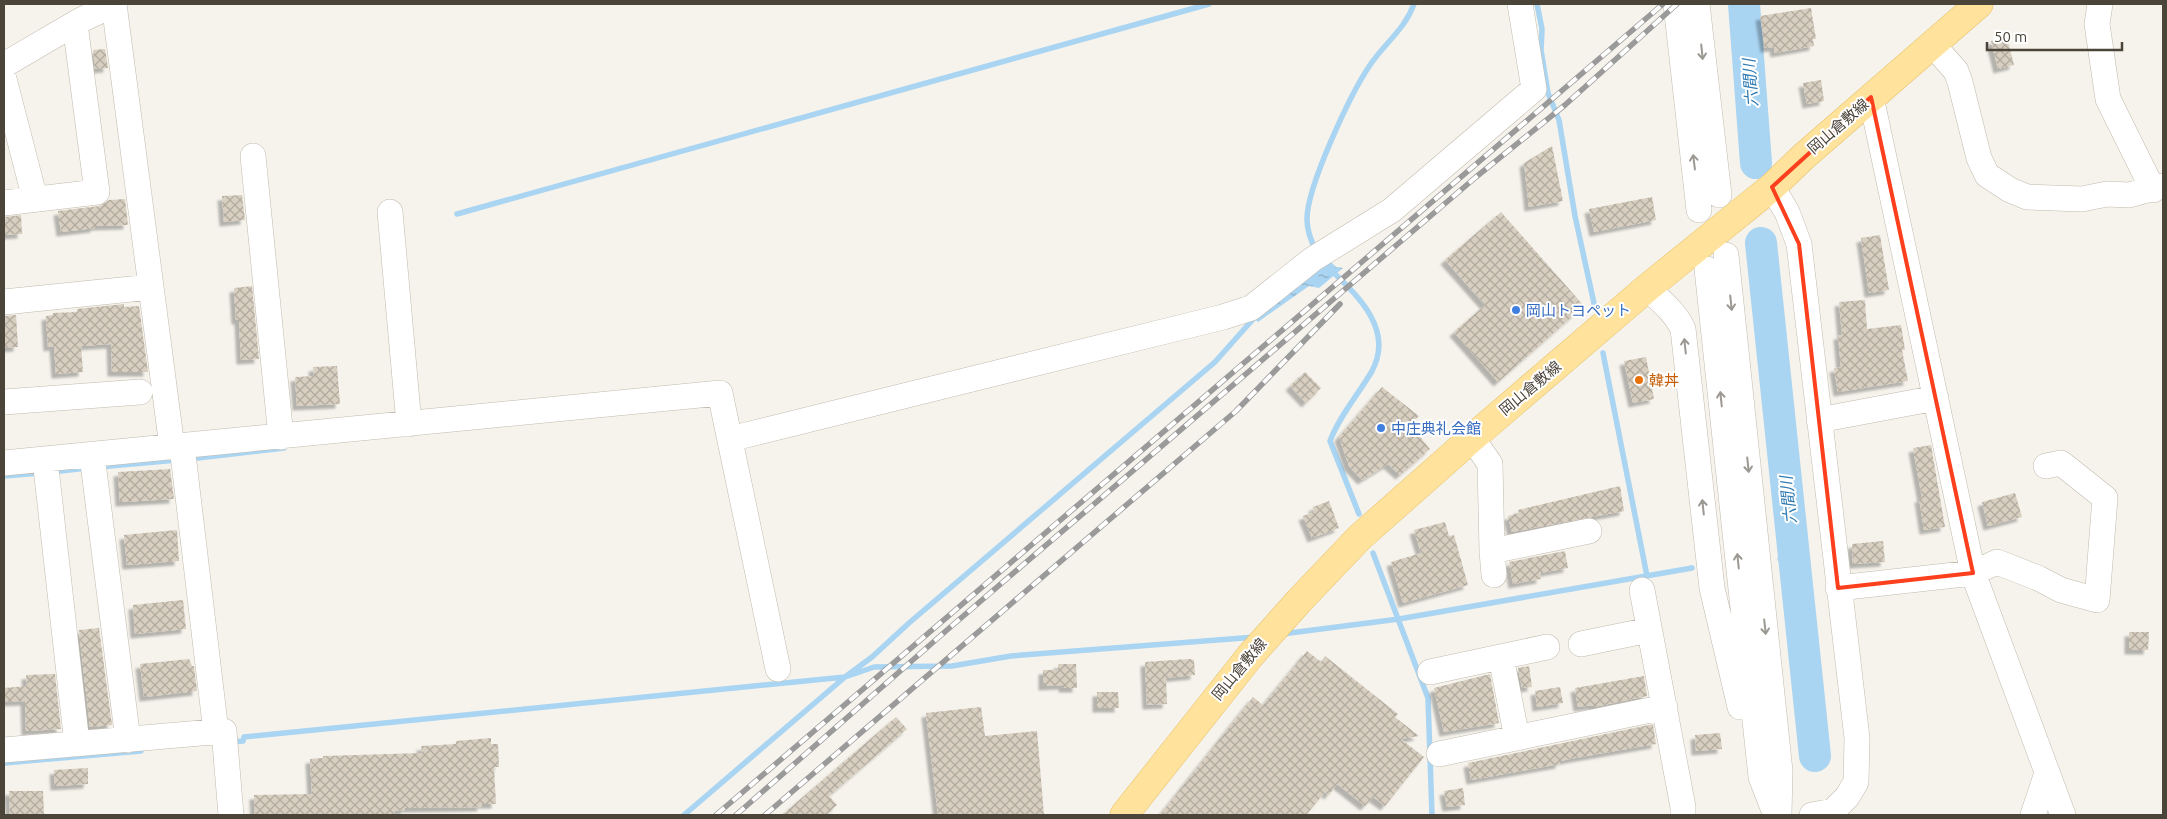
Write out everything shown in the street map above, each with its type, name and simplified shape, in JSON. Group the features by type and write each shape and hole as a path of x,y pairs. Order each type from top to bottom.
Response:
{"main road":[{"name":"岡山倉敷線","path":"1124,815 1220,691 1284,617 1360,537 1647,288 1772,187 1871,97 1979,4"}],"street":[{"path":"4,65 77,16 114,4 151,286 180,452 222,738 231,815"},
{"path":"737,437 1223,317 1251,308 1319,255 1392,210 1534,89 1520,4"},
{"path":"1676,4 1699,210"},
{"path":"1697,4 1719,195"},
{"path":"1932,44 1956,71 1979,158 1987,175 1996,182 2027,197 2049,199 2082,199 2107,194 2129,195 2158,188 2108,99 2097,24 2100,4"},
{"path":"4,203 96,192 77,16"},
{"path":"4,79 35,200"},
{"path":"1871,97 1973,573 2063,815"},
{"path":"253,156 281,436"},
{"path":"1772,187 1787,212 1798,244 1857,738 1858,767 1856,782 1847,797 1827,814"},
{"path":"390,212 409,424"},
{"path":"1761,777 1716,262 1780,771 1777,815"},
{"path":"4,302 151,286"},
{"path":"1647,288 1670,309 1679,320 1683,329 1712,588 1738,700 1761,777 1777,815"},
{"path":"4,402 140,392"},
{"path":"4,463 46,467 93,463 281,436 720,394 721,401 737,437 778,669"},
{"path":"1819,420 1936,398"},
{"path":"1472,438 1490,464 1494,575"},
{"path":"93,463 128,740"},
{"path":"1838,588 1973,573 1997,562 2038,578 2061,590 2097,600 2105,498 2061,463 2046,466"},
{"path":"46,467 77,744"},
{"path":"1492,550 1589,531"},
{"path":"1642,590 1665,707 1683,815"},
{"path":"1581,644 1649,630"},
{"path":"1430,672 1547,647"},
{"path":"1501,657 1517,738"},
{"path":"1440,754 1665,707"},
{"path":"4,750 128,740 222,738"},
{"path":"2033,815 2047,773"}],"highlighted area":[{"path":"1871,97 1973,573 1838,588 1799,244 1772,187"}],"water":[{"path":"1327,258 1336,267 1343,268 1319,288 1309,286 1258,322 1251,316"}],"building":[{"path":"1811,8 1816,39 1813,39 1814,46 1775,53 1774,47 1765,48 1760,16"},
{"path":"2007,37 2014,65 1998,69 1991,41"},
{"path":"105,49 108,68 95,69 93,50"},
{"path":"1821,80 1824,101 1807,104 1803,83"},
{"path":"1552,146 1563,201 1529,207 1524,163"},
{"path":"242,195 245,220 224,222 222,196"},
{"path":"1652,197 1656,220 1594,232 1589,209"},
{"path":"125,199 128,225 95,226 95,228 61,232 58,211 99,206 109,200"},
{"path":"1501,212 1584,306 1498,382 1454,332 1485,305 1445,260"},
{"path":"21,215 22,234 4,235 4,217"},
{"path":"1880,235 1889,290 1869,293 1861,238"},
{"path":"252,286 259,359 241,360 239,320 236,320 234,288"},
{"path":"1865,300 1867,329 1901,325 1905,350 1902,350 1908,381 1838,392 1834,368 1841,367 1838,335 1842,335 1839,302"},
{"path":"124,304 124,307 139,306 148,372 112,372 111,344 81,346 83,372 56,374 54,346 48,347 46,316 53,315 53,313 77,312 77,309"},
{"path":"16,315 18,347 4,348 4,316"},
{"name":"韓丼","path":"1646,357 1654,399 1633,403 1624,361"},
{"path":"337,366 340,404 297,406 295,377 314,376 313,367"},
{"path":"1305,372 1321,388 1306,403 1290,386"},
{"path":"1382,387 1419,416 1410,425 1430,449 1400,475 1388,464 1362,480 1349,466 1339,437"},
{"path":"1931,445 1945,527 1924,530 1919,498 1922,498 1913,448"},
{"path":"170,469 174,499 120,502 118,472"},
{"path":"1620,486 1624,511 1512,532 1508,516 1519,513 1518,510"},
{"path":"2015,493 2022,517 1988,526 1982,502"},
{"path":"1329,501 1339,528 1312,538 1303,516 1314,512 1313,507"},
{"path":"1445,522 1449,536 1454,535 1468,585 1403,603 1391,562 1421,553 1414,530"},
{"path":"177,530 179,561 127,565 124,535"},
{"path":"1883,541 1885,562 1853,564 1852,544"},
{"path":"1565,551 1568,568 1540,573 1541,579 1513,584 1509,562"},
{"path":"183,600 186,629 135,634 133,605"},
{"path":"99,628 112,725 90,727 79,630"},
{"path":"2129,632 2149,632 2148,650 2129,650"},
{"path":"1307,651 1321,662 1325,656 1398,714 1395,717 1419,736 1401,739 1424,757 1385,806 1373,797 1365,806 1337,784 1329,795 1325,792 1306,815 1160,815 1253,697 1263,705"},
{"path":"189,659 192,666 194,666 197,691 144,697 140,664"},
{"path":"1194,660 1195,675 1166,678 1167,704 1147,705 1145,662"},
{"path":"1058,664 1076,664 1077,688 1063,688 1063,685 1043,686 1043,670 1058,670"},
{"path":"1529,666 1532,687 1522,688 1518,668"},
{"path":"55,674 61,729 26,731 25,701 4,702 4,688 27,686 26,675"},
{"path":"1490,674 1499,723 1444,732 1434,688"},
{"path":"1644,676 1647,696 1594,707 1594,705 1578,707 1575,688"},
{"path":"1560,687 1563,703 1537,707 1535,691"},
{"path":"1097,692 1118,692 1119,708 1097,708"},
{"path":"981,707 985,736 1037,731 1044,815 938,815 926,713"},
{"path":"896,717 907,729 829,796 837,805 826,815 782,815"},
{"path":"1653,724 1656,744 1575,758 1560,761 1560,764 1471,780 1468,763"},
{"path":"1720,733 1722,749 1696,751 1695,735"},
{"path":"491,738 491,744 498,744 499,767 494,767 496,804 481,804 482,807 405,808 405,810 394,811 395,815 255,815 254,795 312,794 310,759 323,758 323,756 422,753 421,746 456,744 456,741"},
{"path":"88,768 88,784 55,786 54,770"},
{"path":"1463,788 1465,805 1447,807 1444,791"},
{"path":"9,791 43,791 44,814 10,815"}],"waterway":[{"path":"457,214 1209,4"},
{"path":"1316,251 1308,228 1309,204 1331,140 1362,78 1405,21 1414,4"},
{"path":"1537,4 1542,29 1541,50 1548,93 1559,120 1575,216 1595,308"},
{"name":"六間川","path":"1744,4 1756,163"},
{"name":"六間川","path":"1761,243 1815,756"},
{"path":"1331,270 1362,303 1376,328 1379,342 1378,356 1372,371 1344,414 1330,441 1359,514"},
{"path":"684,815 845,677 872,657 909,623 1215,362 1255,317"},
{"path":"1603,353 1647,576"},
{"path":"189,459 284,448"},
{"path":"99,467 177,460"},
{"path":"52,472 87,468"},
{"path":"4,476 40,473"},
{"path":"1373,553 1428,698 1432,815"},
{"path":"1780,559 1795,557"},
{"path":"1282,634 1399,619 1692,568"},
{"path":"230,742 243,741 244,737 845,677 874,667 952,666 1011,656 1256,637"},
{"path":"4,763 141,751"}],"railway":[{"path":"716,815 1663,4"},
{"path":"736,815 947,630 1476,177 1565,105 1677,4"},
{"path":"765,815 1236,411 1340,304"}],"place":[{"name":"岡山トヨペット","path":"1516,310"},
{"name":"韓丼","path":"1639,380"},
{"name":"中庄典礼会館","path":"1381,428"}]}
